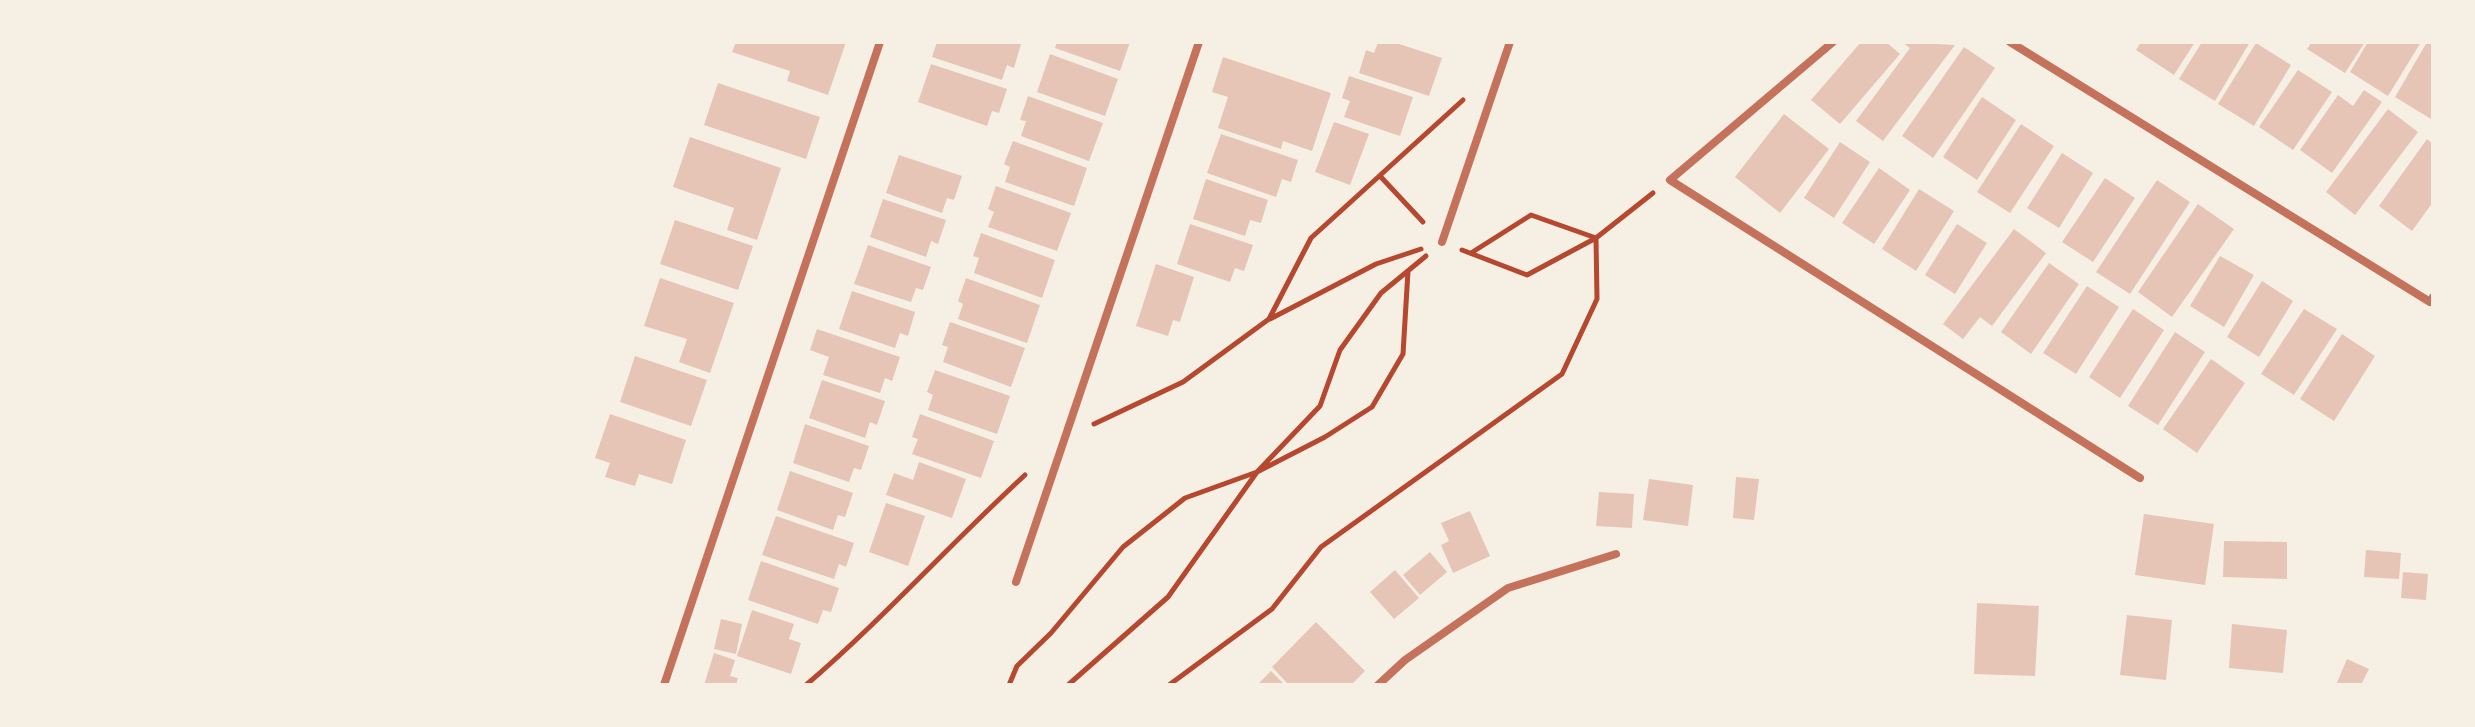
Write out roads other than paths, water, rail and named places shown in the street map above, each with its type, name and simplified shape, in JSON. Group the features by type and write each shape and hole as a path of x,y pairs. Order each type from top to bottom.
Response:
{"street":[{"path":"664,685 880,42"},
{"path":"1016,582 1199,42"},
{"path":"1442,242 1510,42"},
{"path":"1833,42 1670,180 2140,478"},
{"path":"2010,42 2416,294 2430,302 2433,297"},
{"path":"1378,685 1405,660 1508,588 1616,554"}]}
